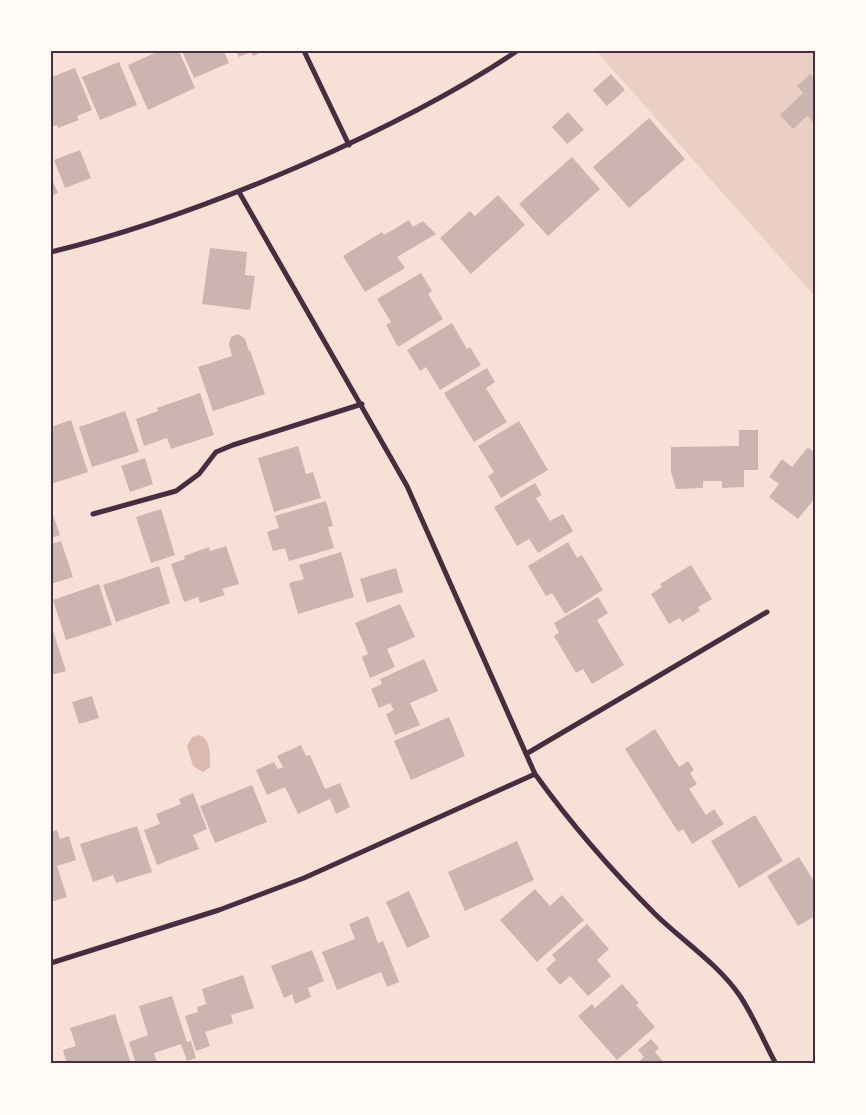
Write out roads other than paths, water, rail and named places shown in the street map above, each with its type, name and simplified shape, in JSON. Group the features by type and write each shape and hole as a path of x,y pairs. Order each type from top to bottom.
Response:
{"street":[{"path":"304,51 349,144"},
{"path":"51,252 92,242 176,216 239,192 349,144 422,108 518,51"},
{"path":"239,192 362,404 411,494 535,774 562,811 594,849 656,914 722,976 740,996 776,1064"},
{"path":"93,514 176,491 199,474 216,452 224,448 362,404"},
{"path":"526,754 768,612"},
{"path":"51,963 219,910 304,878 535,774"}]}
